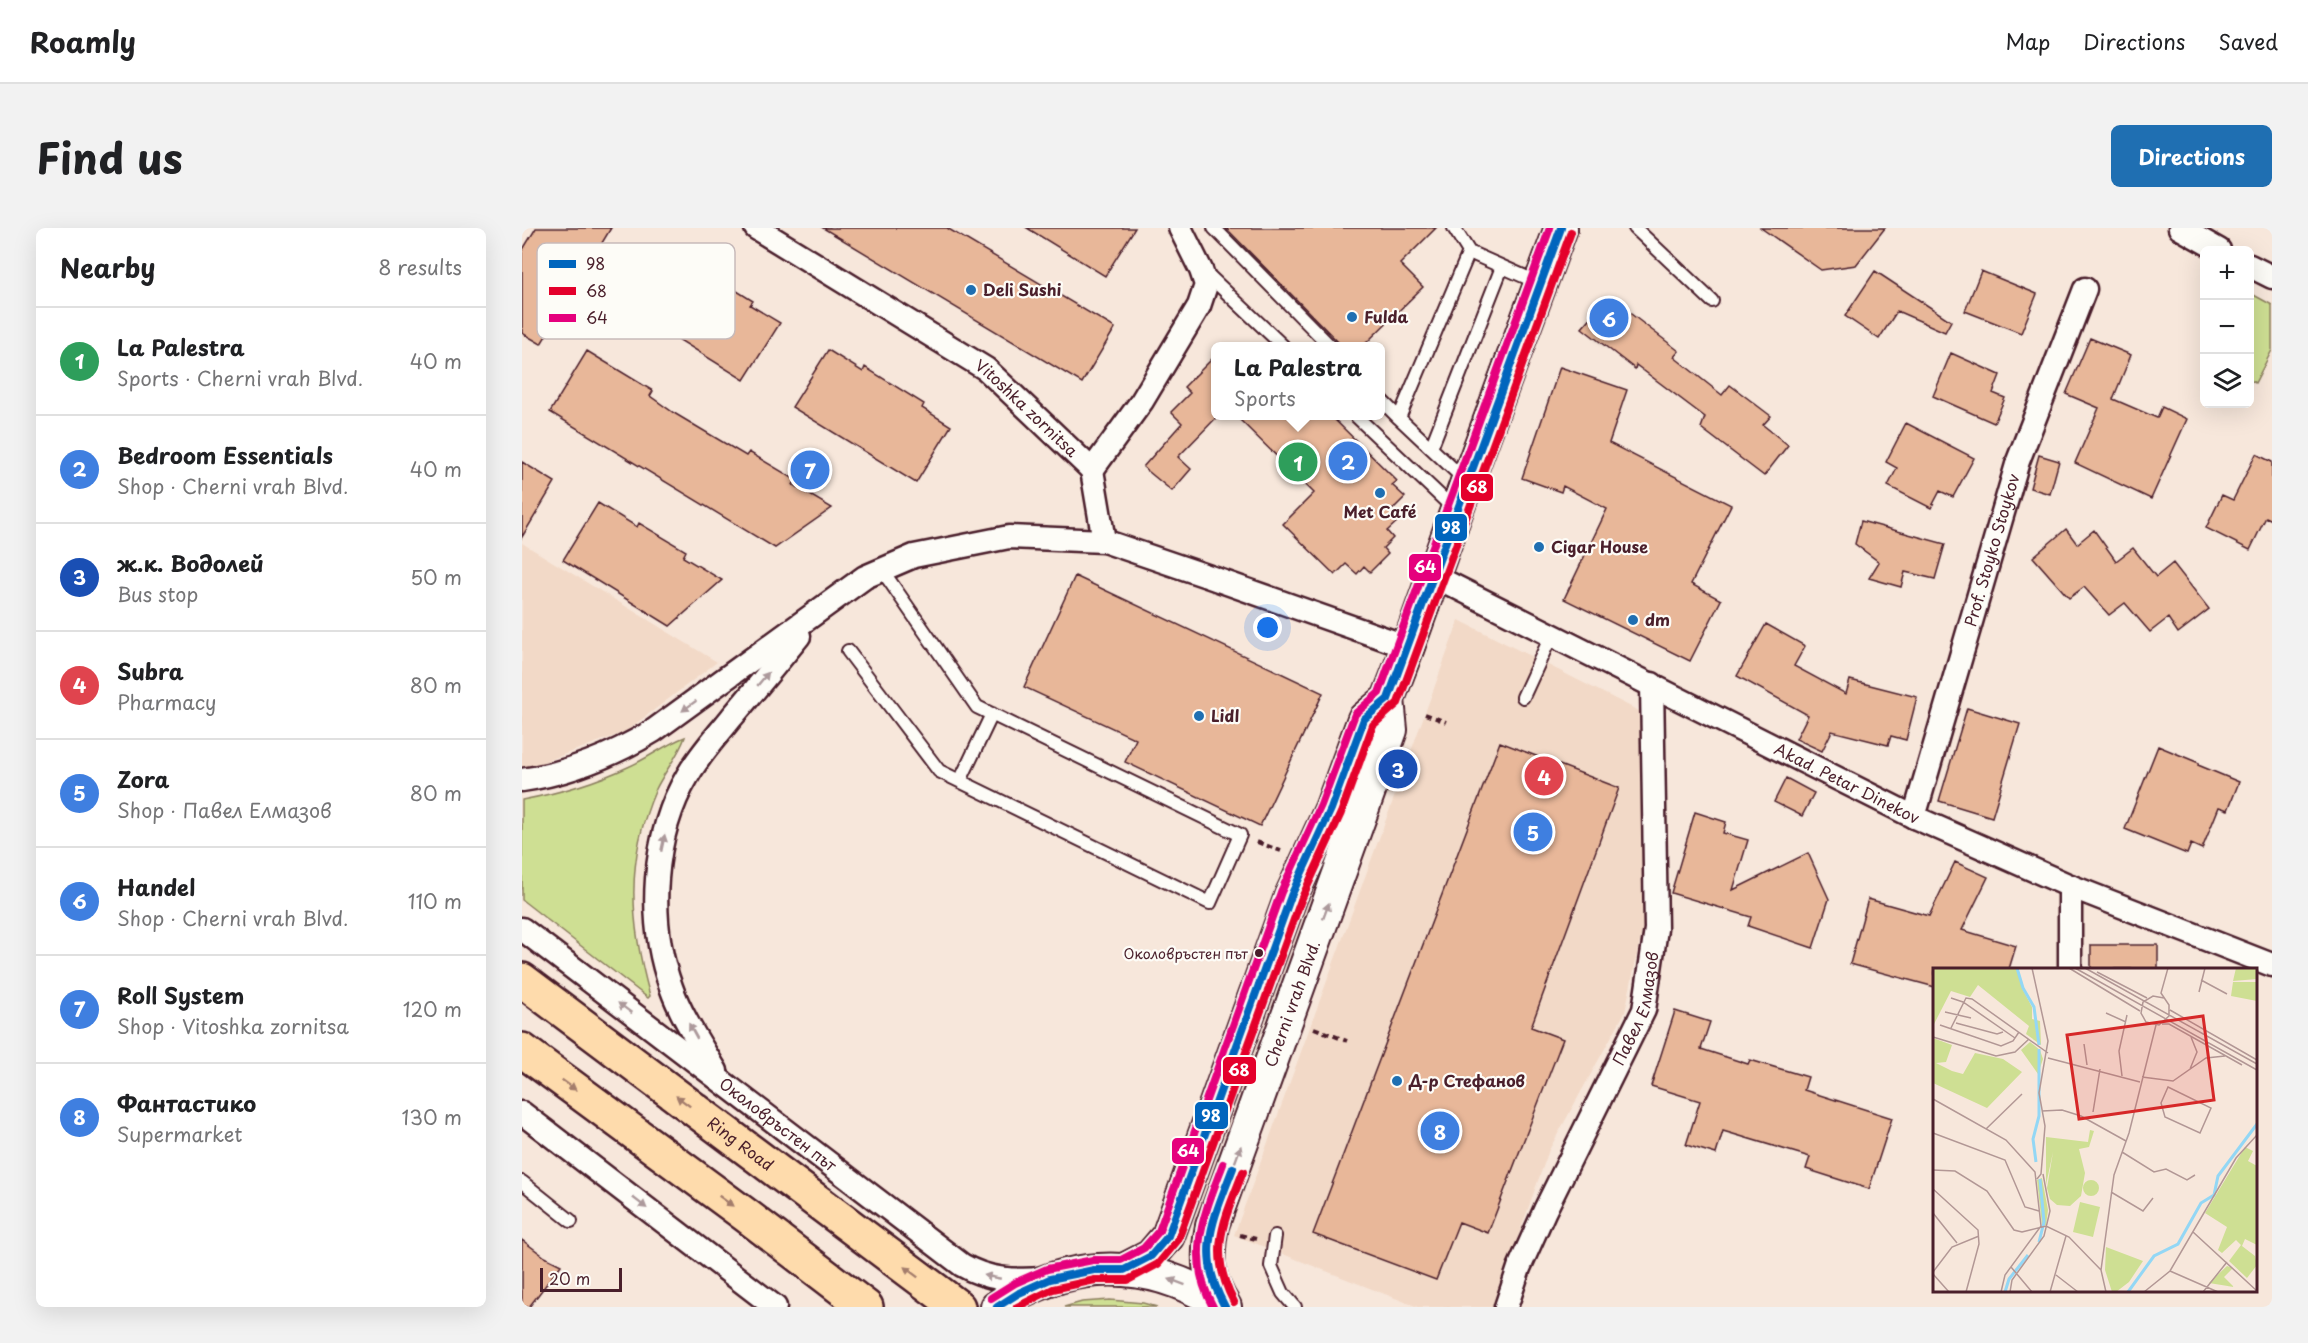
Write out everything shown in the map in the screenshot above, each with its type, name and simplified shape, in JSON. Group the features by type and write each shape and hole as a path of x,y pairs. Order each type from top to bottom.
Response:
{"highway":[{"name":"Ring Road","path":"522,980 958,1307"},
{"path":"522,1050 866,1307"}],"main road":[{"name":"Cherni vrah Blvd.","path":"1225,1307 1215,1291 1209,1273 1208,1249 1212,1226 1391,730 1388,699 1561,228"},
{"name":"Cherni vrah Blvd.","path":"1124,1270 1151,1256 1168,1236 1291,896 1331,809 1364,719 1388,699"},
{"path":"997,1306 1050,1279 1094,1270 1124,1270 1152,1274 1178,1282 1225,1307"}],"street":[{"name":"Vitoshka zornitsa","path":"756,228 986,369 1092,470 1142,401 1199,306 1206,285 1200,268"},
{"path":"1180,228 1200,268"},
{"path":"2180,228 2212,246"},
{"path":"2254,268 2272,277"},
{"name":"Prof. Stoyko Stoykov","path":"1914,817 2018,461 2085,289"},
{"path":"1092,470 1104,542"},
{"path":"522,780 578,767 626,748 653,732 865,577 914,556 1009,537 1104,542 1208,576 1408,647"},
{"name":"Akad. Petar Dinekov","path":"1434,576 1914,817 2070,886 2272,964"},
{"path":"722,1082 690,1027 671,988 661,955 658,924 659,860 667,824 688,774 703,752 821,610"},
{"name":"Павел Елмазов","path":"1506,1307 1519,1268 1545,1210 1644,1010 1656,928 1652,684"},
{"path":"2070,886 2070,968"},
{"name":"Околовръстен път","path":"522,929 962,1265 974,1272 994,1278 1050,1279"},
{"path":"522,1113 775,1307"}],"lane":[{"path":"1214,228 1326,342"},
{"path":"1454,228 1469,252 1540,284"},
{"path":"1635,228 1712,301"},
{"path":"1399,418 1469,252"},
{"path":"1431,448 1502,267"},
{"path":"1200,268 1279,342"},
{"path":"1385,404 1467,482"},
{"path":"1360,420 1456,511"},
{"path":"848,651 939,771 1210,903 1240,835 977,707 882,570"},
{"path":"1523,697 1552,634"},
{"path":"960,781 992,714"},
{"path":"522,1182 571,1221"},
{"path":"1274,1240 1271,1266 1283,1293 1295,1307"}],"path":[{"path":"1425,714 1446,722"},
{"path":"1240,835 1290,855"},
{"path":"1314,1028 1347,1041"},
{"path":"1229,1232 1274,1240"}],"shaded area":[{"path":"522,543 717,662 625,732 530,767 522,766"},
{"path":"1459,620 1639,711 1644,922 1625,1012 1549,1150 1493,1307 1418,1307 1234,1235"}],"green space":[{"path":"2254,295 2272,305 2272,350 2255,383"},
{"path":"685,737 656,789 646,815 635,867 635,918 650,996 648,998 522,900 522,800 563,791 602,778 635,764"},
{"path":"1110,1300 1143,1303 1157,1307 1064,1307 1082,1302"}],"building":[{"path":"536,228 611,228 602,243 537,243 537,339 544,339 541,344 522,333 522,251"},
{"path":"823,228 947,228 1115,328 1082,383"},
{"path":"1027,228 1135,228 1105,276"},
{"name":"Fulda","path":"1226,228 1436,228 1400,264 1423,287 1367,342 1338,342"},
{"path":"1761,228 1885,228 1856,265 1821,270"},
{"path":"1875,271 1951,321 1945,332 1897,311 1879,339 1845,316"},
{"path":"1981,271 2037,294 2021,333 1965,311"},
{"path":"735,290 753,301 750,305 780,323 744,380 678,339 735,339"},
{"path":"1609,297 1679,351 1674,357 1722,395 1730,385 1771,416 1763,425 1788,445 1764,476 1701,428 1705,417 1636,365 1635,369 1582,328"},
{"path":"2090,338 2131,355 2113,399 2157,418 2162,407 2187,419 2151,499 2075,463 2099,408 2066,394"},
{"path":"828,350 863,372 865,367 924,404 922,408 951,426 916,483 792,407"},
{"path":"587,351 653,391 650,396 674,413 746,456 749,452 796,480 793,485 832,508 775,548 550,412"},
{"path":"1951,353 2000,375 1993,393 2005,398 1994,423 1933,396"},
{"path":"1211,360 1211,420 1214,420 1178,457 1191,469 1172,491 1143,467 1182,423 1171,412 1190,393 1184,387"},
{"path":"1560,367 1627,390 1609,443 1731,505 1691,584 1721,600 1690,661 1564,599 1607,509 1563,486 1561,492 1522,478"},
{"path":"1240,420 1335,420 1397,481 1392,485 1405,497 1391,511 1399,520 1387,531 1393,538 1383,548 1388,554 1370,572 1364,566 1357,574 1346,564 1335,575 1283,524 1314,493"},
{"path":"1906,423 1974,458 1953,497 1940,491 1931,508 1888,486 1897,468 1886,462"},
{"path":"2256,454 2272,462 2272,520 2266,517 2250,550 2206,528 2222,495 2233,500"},
{"path":"2039,455 2059,461 2050,494 2030,488"},
{"path":"522,462 555,482 522,537"},
{"path":"598,503 637,527 639,523 686,551 683,557 722,580 670,626 563,560"},
{"path":"1861,521 1945,544 1935,579 1905,572 1901,587 1869,578 1879,562 1855,544"},
{"path":"2066,529 2077,544 2094,530 2116,561 2133,548 2156,577 2173,563 2209,609 2178,633 2168,618 2150,632 2125,603 2109,615 2084,587 2069,598 2033,557"},
{"name":"Lidl","path":"1075,576 1323,693 1260,826 1125,762 1136,739 1024,687"},
{"path":"1766,624 1805,646 1794,666 1846,694 1850,680 1917,697 1906,740 1891,736 1888,745 1832,731 1822,751 1796,739 1808,715 1737,676"},
{"path":"1967,708 2020,724 1992,817 1939,801"},
{"path":"1500,742 1619,788 1531,1027 1563,1039 1488,1233 1459,1222 1436,1280 1313,1234"},
{"path":"2158,746 2239,782 2228,810 2219,807 2202,849 2191,844 2187,854 2125,829"},
{"path":"1786,778 1814,793 1802,816 1774,802"},
{"path":"1695,812 1726,822 1723,833 1748,840 1733,890 1808,853 1829,899 1813,948 1748,926 1751,917 1671,893"},
{"path":"1955,862 1988,877 1962,930 2016,946 2009,968 1933,968 1933,986 1850,964 1868,899 1929,916"},
{"path":"2091,945 2158,945 2158,968 2091,968"},
{"path":"1675,1011 1710,1022 1701,1049 1748,1064 1750,1060 1808,1077 1804,1090 1892,1118 1869,1189 1806,1169 1810,1157 1723,1131 1716,1154 1686,1145 1700,1101 1651,1086"},
{"path":"522,1240 545,1257 561,1265 529,1307 522,1307"}],"transit line":[{"name":"64","path":"991,1298 1015,1283 1047,1269 1093,1260 1121,1260 1144,1248 1159,1231 1281,892 1321,805 1355,714 1379,693 1550,228"},
{"name":"98","path":"997,1307 1019,1293 1050,1279 1094,1270 1124,1270 1151,1256 1168,1236 1291,896 1331,809 1364,719 1388,699 1561,228"},
{"name":"68","path":"1017,1307 1053,1289 1095,1280 1128,1280 1158,1264 1178,1240 1301,900 1341,813 1373,725 1398,703 1571,232"},
{"name":"64","path":"1213,1307 1200,1270 1200,1236 1209,1201 1223,1164"},
{"name":"98","path":"1225,1307 1216,1288 1209,1253 1214,1221 1233,1168"},
{"name":"68","path":"1234,1302 1221,1267 1221,1237 1243,1172"}],"place":[{"name":"Deli Sushi","path":"971,290"},
{"name":"Fulda","path":"1352,317"},
{"name":"Handel","path":"1609,318"},
{"name":"Bedroom Essentials","path":"1348,461"},
{"name":"La Palestra","path":"1298,462"},
{"name":"Roll System","path":"810,470"},
{"name":"Met Café","path":"1380,493"},
{"name":"Cigar House","path":"1539,547"},
{"name":"dm","path":"1633,620"},
{"name":"Lidl","path":"1199,716"},
{"name":"ж.к. Водолей","path":"1398,769"},
{"name":"Subra","path":"1544,776"},
{"name":"Zora","path":"1533,832"},
{"name":"Околовръстен път","path":"1259,953"},
{"name":"Д-р Стефанов","path":"1397,1081"},
{"name":"Фантастико","path":"1440,1131"}]}
